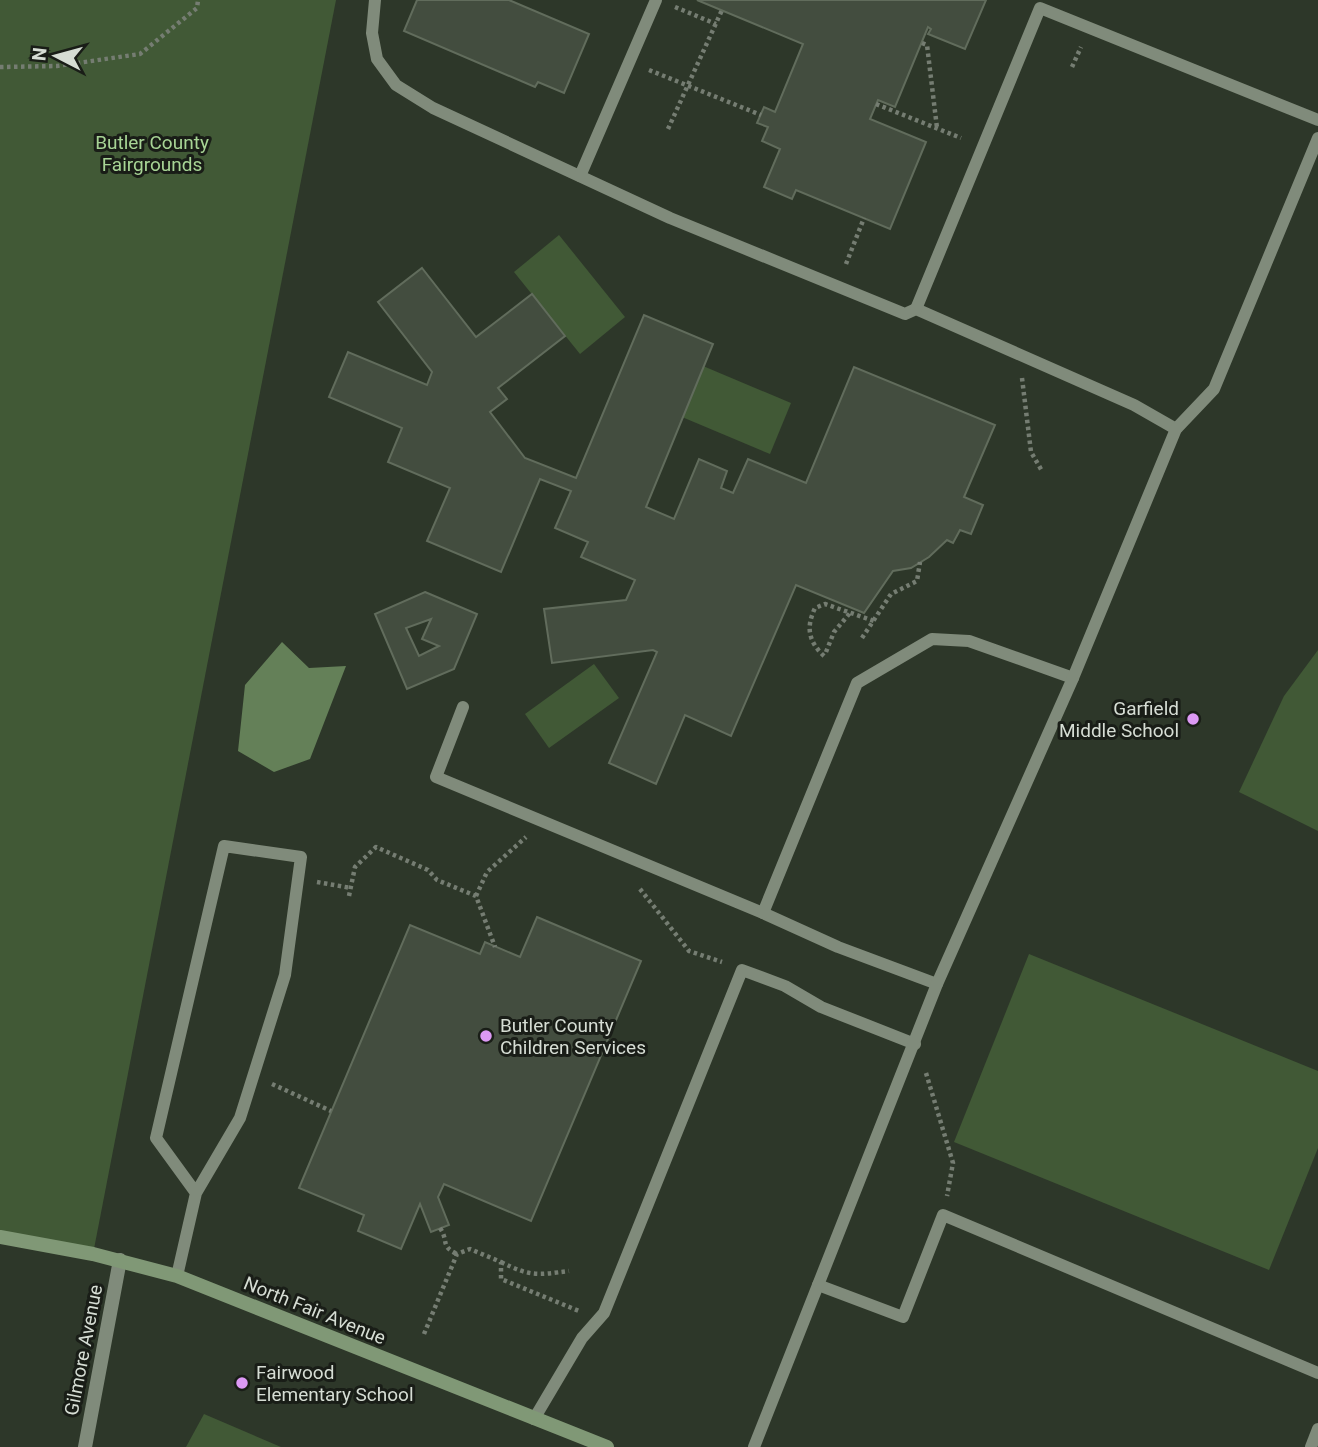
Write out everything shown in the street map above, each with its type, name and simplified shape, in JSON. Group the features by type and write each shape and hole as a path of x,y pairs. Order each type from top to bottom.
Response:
{"street":[{"name":"North Fair Avenue","path":"0,1237 120,1260 177,1276 607,1447"},
{"name":"Gilmore Avenue","path":"85,1447 120,1260"}],"lane":[{"path":"375,0 372,33 377,59 396,85 433,108 670,218 905,314 916,309 1040,8 1318,120"},
{"path":"580,176 656,0"},
{"path":"754,1447 937,984 1073,678 1176,429 1214,389 1318,138"},
{"path":"916,309 1134,405 1176,429"},
{"path":"763,913 857,683 932,639 969,641 1073,678"},
{"path":"463,707 436,777 763,913 838,947 937,984"},
{"path":"177,1276 196,1193 240,1118 285,975 301,858 224,846 156,1138 196,1193"},
{"path":"534,1419 582,1338 604,1313 742,970 786,986 821,1007 915,1044"},
{"path":"818,1285 903,1317 943,1214 1318,1373"},
{"path":"1311,1447 1317,1432"}],"path":[{"path":"0,67 57,66 140,54 197,8 198,0"},
{"path":"669,5 716,24"},
{"path":"668,129 722,10"},
{"path":"922,43 927,46 937,128"},
{"path":"1072,67 1082,43"},
{"path":"629,62 761,116"},
{"path":"876,104 961,138"},
{"path":"846,264 864,218"},
{"path":"1022,378 1031,452 1042,471"},
{"path":"862,638 891,594 917,581 920,562"},
{"path":"850,613 834,632 825,654 816,649 810,637 809,622 815,608 825,604 874,621"},
{"path":"495,947 476,896 487,872 524,840 541,821"},
{"path":"349,896 355,867 376,847 428,870 437,880 476,896"},
{"path":"298,878 351,888"},
{"path":"640,889 689,951 742,970"},
{"path":"915,1044 953,1163 943,1214"},
{"path":"253,1075 331,1111"},
{"path":"440,1228 444,1233 444,1245 457,1254 470,1250 535,1276 569,1271"},
{"path":"424,1334 457,1254"},
{"path":"500,1262 501,1279 582,1312 604,1313"}],"green space":[{"name":"Butler County Fairgrounds","path":"0,0 336,0 93,1254 0,1237"},
{"path":"559,235 625,317 580,354 514,272"},
{"path":"703,366 791,403 770,454 682,417"},
{"path":"1318,650 1318,831 1239,792 1284,696"},
{"path":"594,664 619,698 549,748 525,714"},
{"path":"1029,954 1318,1071 1318,1148 1269,1270 954,1142"},
{"path":"204,1414 281,1447 186,1447"}],"shaded area":[{"path":"282,642 309,668 346,666 310,759 274,772 238,751 245,685"}],"building":[{"path":"417,0 509,0 589,34 564,93 538,82 535,87 404,31"},
{"path":"697,0 986,0 965,49 928,34 931,29 928,27 895,107 878,100 870,119 926,142 890,229 796,190 792,199 764,187 780,149 762,141 768,127 757,123 764,107 775,112 803,44"},
{"path":"422,268 476,337 532,294 565,336 498,388 507,399 490,412 525,458 576,478 644,315 713,344 646,507 674,519 699,459 727,471 721,488 733,493 748,459 806,483 854,367 995,425 964,497 983,505 971,534 960,530 953,543 947,540 929,557 911,568 893,571 864,613 796,585 731,736 685,715 656,784 609,763 657,652 653,650 552,663 544,609 626,600 635,580 581,557 588,542 555,528 571,491 540,479 501,572 427,541 450,488 388,462 402,428 329,397 348,352 427,385 432,372 378,302"},
{"path":"425,592 477,614 454,669 407,689 375,614","holes":["431,619 422,639 439,646 419,656 406,628"]},
{"name":"Butler County Children Services","path":"537,917 641,961 531,1221 444,1184 438,1197 449,1225 431,1232 420,1204 401,1249 358,1231 364,1215 299,1188 410,925 480,954 485,942 520,957"}],"place":[{"name":"Garfield Middle School","path":"1193,719"},
{"name":"Butler County Children Services","path":"486,1036"},
{"name":"Fairwood Elementary School","path":"242,1383"}]}
